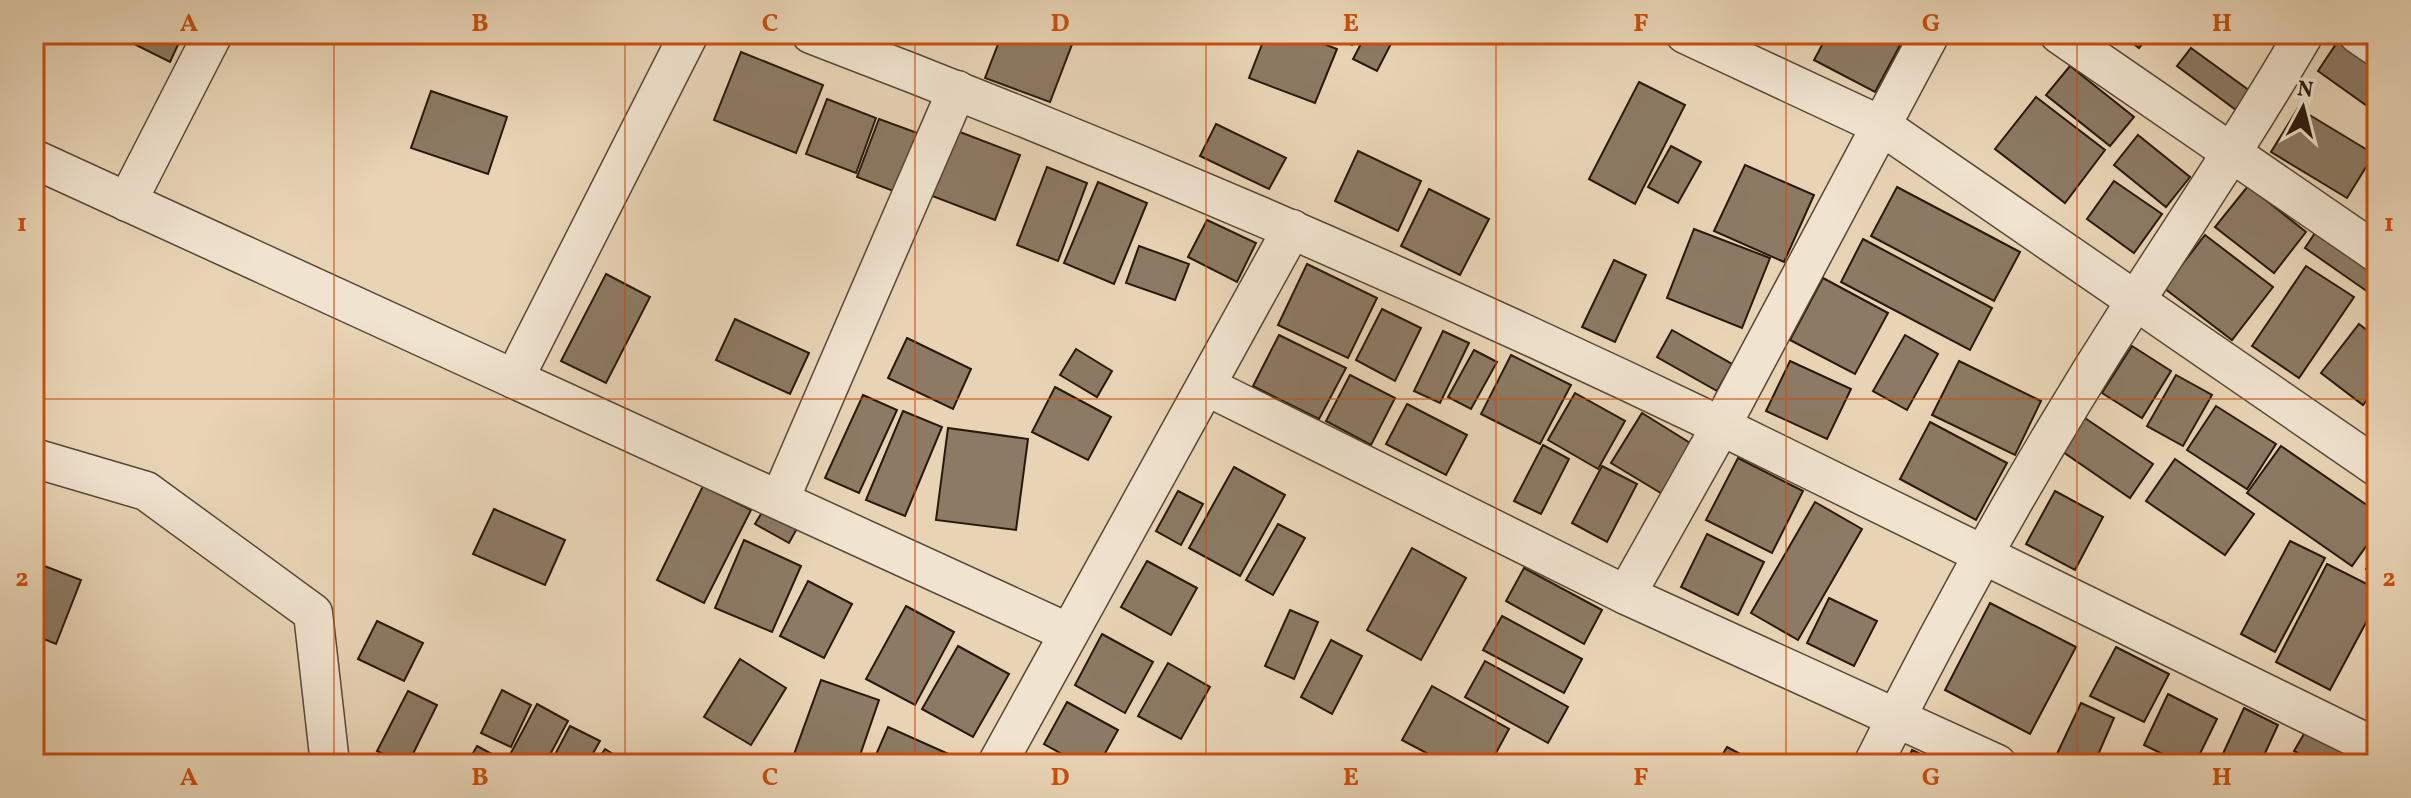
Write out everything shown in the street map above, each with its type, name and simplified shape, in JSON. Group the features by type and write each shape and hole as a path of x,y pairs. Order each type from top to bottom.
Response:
{"street":[{"path":"127,202 213,34"},
{"path":"514,379 689,34"},
{"path":"811,34 957,90 1292,229 1721,426 2368,744"},
{"path":"1685,34 1882,126 2377,467"},
{"path":"1626,595 1721,426 1930,34"},
{"path":"2059,34 2377,253"},
{"path":"1873,764 1983,555 2135,302 2233,155 2304,34"},
{"path":"2358,34 2377,47"},
{"path":"780,499 957,90"},
{"path":"34,159 1069,633"},
{"path":"997,764 1292,229"},
{"path":"1206,386 1626,595 1997,764"},
{"path":"34,458 146,491 313,613 330,764"}],"building":[{"path":"114,34 183,34 170,62"},
{"path":"1002,34 1076,34 1050,102 985,78"},
{"path":"1266,34 1298,34 1337,49 1315,103 1249,78"},
{"path":"1329,34 1357,34 1352,45"},
{"path":"1366,34 1396,34 1377,71 1353,59"},
{"path":"1828,34 1906,34 1875,92 1814,60"},
{"path":"2121,34 2150,34 2139,48"},
{"path":"2338,41 2377,69 2377,113 2318,71"},
{"path":"2191,48 2250,91 2236,110 2177,66"},
{"path":"741,52 823,85 796,153 714,120"},
{"path":"2070,66 2134,117 2110,146 2046,95"},
{"path":"1639,82 1685,105 1635,204 1589,179"},
{"path":"431,91 507,117 488,174 411,148"},
{"path":"2036,97 2105,150 2065,203 1995,149"},
{"path":"827,99 876,118 856,173 806,154"},
{"path":"2298,108 2374,154 2347,198 2271,152"},
{"path":"879,119 923,135 901,194 857,177"},
{"path":"1216,124 1286,158 1269,189 1200,156"},
{"path":"952,129 1020,155 995,220 927,194"},
{"path":"2138,135 2190,177 2166,207 2114,165"},
{"path":"1671,146 1701,162 1678,203 1648,187"},
{"path":"1358,151 1421,181 1398,231 1335,201"},
{"path":"1745,165 1814,195 1784,262 1714,231"},
{"path":"1047,167 1087,183 1058,261 1017,245"},
{"path":"2114,181 2162,214 2134,253 2087,219"},
{"path":"1098,182 1147,203 1114,284 1064,263"},
{"path":"2248,186 2306,232 2274,273 2215,227"},
{"path":"1897,187 2020,252 1994,301 1871,236"},
{"path":"1429,189 1489,219 1460,275 1401,246"},
{"path":"1207,220 1256,243 1237,282 1188,257"},
{"path":"2321,224 2377,263 2377,280 2368,292 2305,248"},
{"path":"1694,229 1770,258 1742,328 1667,298"},
{"path":"2205,235 2273,287 2232,340 2164,288"},
{"path":"1863,239 1992,308 1970,350 1841,282"},
{"path":"1139,246 1189,264 1175,300 1126,283"},
{"path":"1614,260 1646,275 1615,342 1582,327"},
{"path":"1307,264 1377,298 1348,358 1278,325"},
{"path":"2306,266 2354,297 2299,378 2252,346"},
{"path":"606,274 650,297 606,383 561,361"},
{"path":"1823,278 1888,313 1855,374 1790,340"},
{"path":"1382,309 1421,328 1395,381 1356,360"},
{"path":"735,319 809,353 790,394 716,360"},
{"path":"2359,324 2377,338 2377,387 2363,405 2321,373"},
{"path":"1672,330 1732,364 1717,391 1657,357"},
{"path":"1443,331 1469,343 1440,403 1414,391"},
{"path":"1279,335 1346,368 1319,419 1253,386"},
{"path":"1905,335 1938,354 1907,410 1873,391"},
{"path":"907,338 971,369 953,409 888,378"},
{"path":"2132,346 2171,371 2142,418 2102,393"},
{"path":"1076,349 1112,371 1097,397 1060,375"},
{"path":"1474,350 1497,362 1471,409 1448,397"},
{"path":"1511,355 1571,385 1540,444 1481,414"},
{"path":"1790,361 1851,389 1827,439 1766,411"},
{"path":"1959,361 2041,401 2015,455 1932,415"},
{"path":"1350,375 1395,398 1371,445 1326,421"},
{"path":"2176,375 2212,395 2183,446 2147,426"},
{"path":"1055,387 1111,417 1088,460 1032,432"},
{"path":"1575,393 1625,421 1598,469 1548,440"},
{"path":"863,395 897,410 859,493 825,478"},
{"path":"1407,404 1467,435 1446,475 1386,444"},
{"path":"2216,406 2276,444 2247,489 2187,450"},
{"path":"2073,410 2153,464 2130,498 2050,443"},
{"path":"903,411 942,427 905,516 866,500"},
{"path":"1642,413 1695,446 1664,495 1611,463"},
{"path":"1930,422 2007,463 1976,520 1900,479"},
{"path":"948,428 1028,439 1016,530 936,520"},
{"path":"1543,445 1569,459 1541,514 1514,501"},
{"path":"2281,446 2377,512 2377,531 2352,566 2247,493"},
{"path":"1738,458 1803,491 1772,553 1706,520"},
{"path":"2175,459 2254,514 2225,555 2146,501"},
{"path":"1602,466 1637,484 1607,542 1572,523"},
{"path":"1234,467 1285,495 1240,576 1189,548"},
{"path":"703,486 751,510 704,603 657,580"},
{"path":"1178,491 1203,504 1181,545 1156,531"},
{"path":"2055,491 2103,517 2075,570 2026,544"},
{"path":"1815,502 1862,529 1798,640 1751,613"},
{"path":"767,504 800,523 789,543 755,524"},
{"path":"494,509 565,540 545,585 473,554"},
{"path":"1278,524 1305,538 1273,595 1246,580"},
{"path":"1707,534 1764,562 1738,615 1681,587"},
{"path":"744,540 801,566 772,632 715,608"},
{"path":"2290,541 2325,558 2275,652 2241,634"},
{"path":"1412,548 1466,578 1421,660 1367,630"},
{"path":"2377,553 2377,576 2366,569"},
{"path":"1147,561 1197,588 1171,635 1121,607"},
{"path":"34,562 81,580 56,644 34,635"},
{"path":"2327,564 2377,589 2377,602 2330,690 2276,662"},
{"path":"1524,568 1602,610 1584,644 1506,601"},
{"path":"808,581 852,604 824,658 780,636"},
{"path":"1829,598 1877,621 1854,666 1807,643"},
{"path":"1990,603 2076,647 2030,734 1945,690"},
{"path":"906,606 954,632 915,705 866,679"},
{"path":"1290,610 1318,622 1294,679 1265,666"},
{"path":"1502,616 1582,659 1564,693 1483,650"},
{"path":"377,621 423,643 404,681 358,659"},
{"path":"1102,634 1153,662 1125,713 1075,685"},
{"path":"1331,640 1362,656 1332,714 1301,697"},
{"path":"958,646 1009,674 973,737 922,709"},
{"path":"2116,647 2169,674 2144,722 2090,696"},
{"path":"740,659 786,688 751,745 704,717"},
{"path":"1485,661 1568,707 1548,743 1465,697"},
{"path":"1168,663 1210,687 1181,739 1138,716"},
{"path":"821,680 879,700 857,764 803,764 792,760"},
{"path":"1432,686 1509,729 1490,764 1447,764 1402,740"},
{"path":"502,690 531,705 511,747 481,733"},
{"path":"408,691 437,705 408,764 402,764 377,751"},
{"path":"2168,694 2217,719 2195,764 2183,764 2144,745"},
{"path":"1067,702 1118,730 1099,764 1080,764 1044,744"},
{"path":"2081,703 2114,718 2094,764 2070,764 2055,758"},
{"path":"537,704 568,721 545,764 505,764"},
{"path":"2244,708 2278,725 2260,764 2234,764 2221,758"},
{"path":"2312,720 2360,746 2350,764 2318,764 2294,751"},
{"path":"570,726 600,741 587,764 550,764"},
{"path":"888,727 962,760 960,764 872,764"},
{"path":"477,746 505,761 503,764 467,764"},
{"path":"1727,747 1759,764 1717,764"},
{"path":"605,749 629,764 595,764"},
{"path":"1912,750 1941,764 1906,764"}]}
